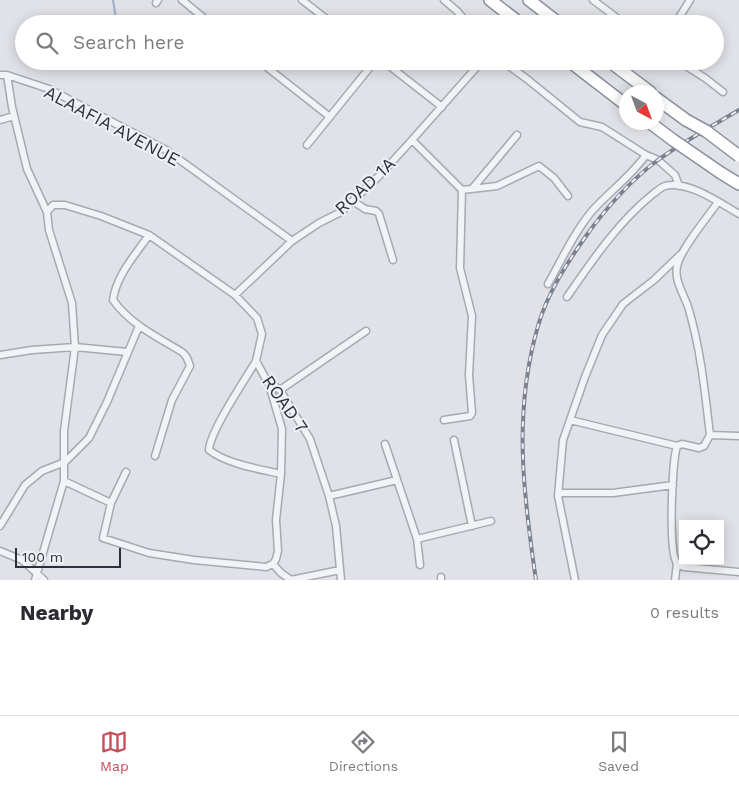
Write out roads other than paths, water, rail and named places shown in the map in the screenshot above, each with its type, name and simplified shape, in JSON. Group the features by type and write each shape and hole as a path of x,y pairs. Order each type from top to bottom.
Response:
{"highway":[{"path":"490,0 509,15"},
{"path":"529,0 548,15"},
{"path":"581,70 619,100"},
{"path":"621,70 641,85"},
{"path":"664,104 686,120 706,131 739,156"},
{"path":"660,130 739,184"}],"street":[{"path":"182,0 201,15"},
{"path":"302,0 321,15"},
{"path":"444,0 460,15"},
{"path":"593,0 613,15"},
{"path":"681,15 690,0"},
{"path":"270,70 330,117"},
{"path":"307,145 368,70"},
{"path":"395,70 442,107"},
{"name":"ROAD 1A","path":"235,295 292,242 308,230 341,212 353,201 412,140 474,70"},
{"path":"514,70 580,122 602,127 646,155 658,160 675,175 679,186"},
{"path":"692,70 723,92"},
{"path":"4,75 27,169 47,212 49,230 72,303 75,347 64,431 64,481 35,580"},
{"name":"ALAAFIA AVENUE","path":"4,75 49,90 166,150 292,242"},
{"path":"0,120 14,116"},
{"path":"472,189 517,135"},
{"path":"412,140 462,190 460,268 472,316 469,375 472,413 470,416 444,420"},
{"path":"548,284 576,233 593,211 637,168 646,155"},
{"path":"462,190 497,186 539,166 554,178 568,196"},
{"path":"566,297 599,252 641,204 664,186 679,186 702,192 739,214"},
{"path":"353,201 379,214 393,260"},
{"path":"570,420 677,446 682,444 699,448 704,446 710,435 698,347 689,309 676,273 678,263 684,251 718,202"},
{"name":"ROAD 7","path":"47,212 53,206 65,205 101,216 149,235 235,295 257,318 262,334 256,361 267,380 280,390 310,439 329,496 336,526 341,580"},
{"path":"149,235 119,279 114,289 113,300 119,310 139,326 187,356 190,366 172,400 155,456"},
{"path":"575,580 558,496 563,440 585,377 599,344 623,304 654,280 684,251"},
{"path":"0,526 25,485 42,471 64,462 89,438 107,402 139,326"},
{"path":"280,390 366,331"},
{"path":"0,355 32,350 75,347 127,352"},
{"path":"256,361 219,426 209,445 209,450 214,454 248,467 281,474"},
{"path":"126,472 111,503 103,538 149,553 194,560 266,567 273,564 278,551 276,520 281,474 282,429 267,380"},
{"path":"710,435 739,436"},
{"path":"454,440 472,526"},
{"path":"385,444 417,539 420,565"},
{"path":"675,580 677,563 674,554 671,508 677,446"},
{"path":"329,496 397,480"},
{"path":"64,481 111,503"},
{"path":"558,496 564,492 613,493 673,485"},
{"path":"417,539 491,521"},
{"path":"0,551 22,560 44,580"},
{"path":"677,563 684,567 739,572"},
{"path":"273,564 281,574 291,580 340,570"}],"waterway":[{"path":"113,0 115,15"}],"railway":[{"path":"536,580 524,484 523,421 530,358 538,326 547,302 565,268 586,236 610,205 629,185 668,153 739,110"}]}
